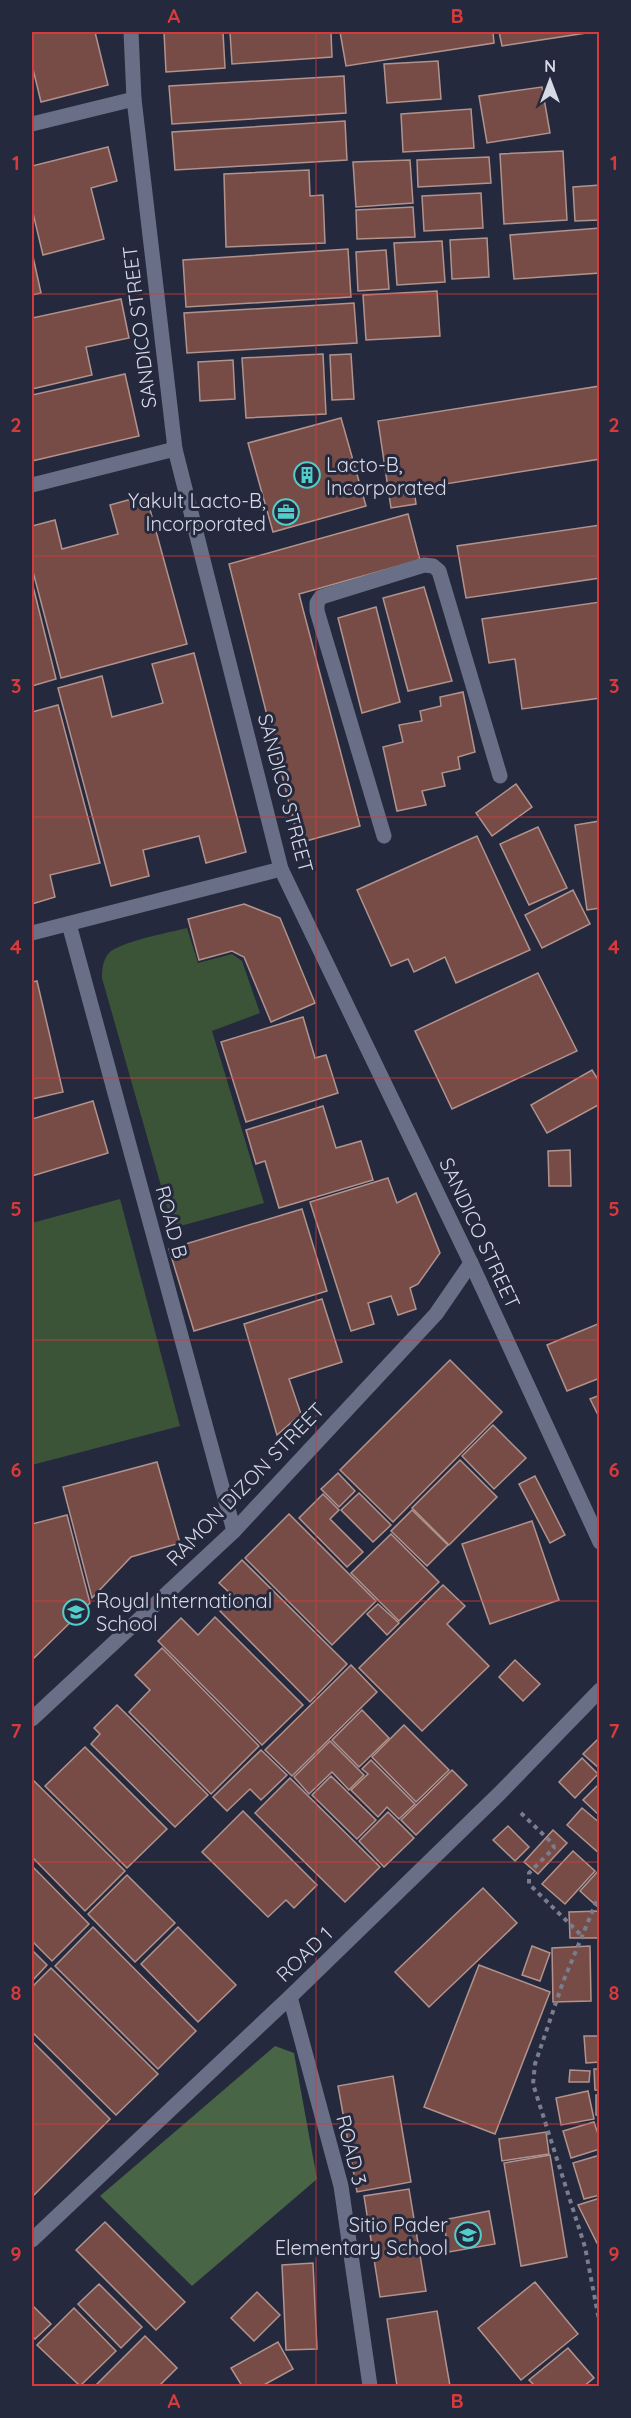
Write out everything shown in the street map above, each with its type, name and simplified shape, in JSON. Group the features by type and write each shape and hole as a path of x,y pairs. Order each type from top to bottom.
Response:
{"street":[{"name":"SANDICO STREET","path":"131,32 134,99 175,449 281,869 471,1263 600,1542"},
{"path":"32,124 134,99"},
{"path":"32,486 175,449"},
{"path":"384,836 316,611 321,597 424,565 433,566 439,571 500,776"},
{"path":"32,933 281,869"},
{"name":"ROAD B","path":"69,924 234,1531"},
{"name":"RAMON DIZON STREET","path":"32,1719 234,1531 436,1314 471,1263"},
{"name":"ROAD 1","path":"32,2240 290,1997 500,1793 600,1690"},
{"name":"ROAD 3","path":"290,1997 341,2186 370,2386"}],"path":[{"path":"500,1793 553,1844 552,1852 529,1873 527,1879 532,1888 580,1935"},
{"path":"600,1893 580,1935 535,2064 532,2084 585,2247 600,2325"}],"green space":[{"path":"187,928 198,963 232,954 242,961 260,1013 212,1031 264,1203 173,1228 102,975 105,959 114,949 133,941"},
{"path":"120,1199 180,1426 32,1465 32,1223"},
{"path":"275,2046 294,2053 317,2179 192,2286 100,2196"}],"building":[{"path":"32,32 95,32 108,85 41,102 32,65"},
{"path":"164,32 223,32 225,68 166,72"},
{"path":"230,32 331,32 332,57 232,64"},
{"path":"340,32 493,32 494,43 346,66"},
{"path":"499,32 586,32 586,33 502,46"},
{"path":"438,61 441,99 387,103 384,64"},
{"path":"344,76 346,113 172,124 169,86"},
{"path":"542,87 550,133 487,143 479,96"},
{"path":"471,109 474,148 403,152 401,114"},
{"path":"345,121 347,160 175,170 172,132"},
{"path":"108,147 117,181 91,188 104,239 43,255 32,209 32,166"},
{"path":"563,151 567,220 504,224 500,154"},
{"path":"489,157 491,183 418,187 417,160"},
{"path":"410,160 413,203 356,207 353,162"},
{"path":"309,170 310,196 323,195 325,243 226,247 224,174"},
{"path":"600,185 600,220 575,221 573,187"},
{"path":"481,193 483,228 424,231 422,196"},
{"path":"413,207 415,237 357,239 356,210"},
{"path":"600,228 600,273 514,279 510,235"},
{"path":"487,238 489,277 452,279 450,240"},
{"path":"442,241 445,282 397,285 394,243"},
{"path":"348,249 351,297 186,307 183,260"},
{"path":"386,250 389,289 358,291 356,252"},
{"path":"32,252 41,293 32,295"},
{"path":"437,291 440,336 366,340 363,295"},
{"path":"121,299 129,338 86,347 92,375 32,389 32,318"},
{"path":"354,303 357,343 187,353 184,313"},
{"path":"323,354 326,414 246,418 242,358"},
{"path":"351,354 354,399 332,400 330,355"},
{"path":"233,360 235,399 200,401 198,362"},
{"path":"125,374 139,436 32,461 32,395"},
{"path":"600,386 600,459 414,489 416,504 391,508 378,421"},
{"name":"Lacto-B, Incorporated","path":"341,418 366,506 273,532 248,443"},
{"path":"146,495 187,644 61,678 32,568 32,526 55,520 62,549 118,534 110,505"},
{"path":"408,514 420,560 299,594 360,826 299,843 229,564"},
{"path":"600,525 600,578 466,598 457,546"},
{"path":"32,582 56,679 32,686"},
{"path":"424,587 452,681 408,691 383,598"},
{"path":"600,602 600,698 522,709 515,659 489,663 482,619"},
{"path":"376,607 400,702 362,713 338,618"},
{"path":"194,653 246,852 206,863 199,836 143,850 149,876 111,886 58,688 102,676 112,717 163,703 152,664"},
{"path":"463,692 475,752 458,757 460,769 442,773 445,786 422,791 426,805 397,811 383,747 403,742 399,725 422,721 420,711 441,706 440,697"},
{"path":"58,705 100,863 50,875 55,897 32,904 32,712"},
{"path":"516,784 532,807 492,836 476,813"},
{"path":"600,821 600,908 587,910 575,825"},
{"path":"538,827 567,888 529,905 500,844"},
{"path":"477,836 530,950 456,983 445,957 414,972 408,959 391,966 357,890"},
{"path":"573,890 590,924 542,948 525,915"},
{"path":"244,904 280,918 315,1003 271,1022 244,957 232,951 199,960 188,919"},
{"path":"538,973 577,1051 452,1109 415,1031"},
{"path":"37,981 63,1092 32,1099 32,982"},
{"path":"303,1017 315,1058 326,1055 338,1093 246,1122 221,1042"},
{"path":"592,1070 600,1083 600,1104 547,1133 531,1105"},
{"path":"93,1101 108,1153 32,1176 32,1119"},
{"path":"323,1106 336,1148 361,1141 373,1180 279,1208 265,1161 256,1164 246,1130"},
{"path":"570,1150 571,1186 549,1186 548,1151"},
{"path":"388,1178 397,1203 416,1193 440,1253 418,1284 410,1288 416,1309 398,1315 391,1296 368,1303 374,1324 351,1331 310,1202"},
{"path":"302,1209 327,1291 194,1331 169,1249"},
{"path":"322,1299 342,1362 289,1379 301,1414 277,1435 244,1324"},
{"path":"600,1323 600,1378 567,1391 547,1345"},
{"path":"450,1360 502,1412 393,1522 340,1470"},
{"path":"600,1395 600,1419 590,1399"},
{"path":"493,1425 526,1458 494,1489 462,1456"},
{"path":"460,1460 497,1497 449,1545 412,1508"},
{"path":"157,1462 180,1543 131,1557 92,1598 63,1487"},
{"path":"338,1473 355,1491 339,1507 321,1489"},
{"path":"535,1476 565,1535 550,1543 519,1484"},
{"path":"359,1493 391,1525 373,1542 341,1510"},
{"path":"323,1494 339,1510 330,1519 363,1552 347,1567 299,1518"},
{"path":"412,1510 448,1545 427,1566 391,1531"},
{"path":"289,1514 376,1601 332,1645 245,1558"},
{"path":"67,1515 90,1603 33,1659 32,1524"},
{"path":"532,1521 559,1600 490,1624 462,1544"},
{"path":"391,1534 439,1582 399,1621 351,1573"},
{"path":"242,1560 347,1664 310,1702 217,1608 231,1594 219,1583"},
{"path":"443,1585 465,1606 447,1624 489,1666 422,1731 359,1668"},
{"path":"378,1604 399,1623 387,1635 367,1614"},
{"path":"215,1617 303,1705 262,1745 158,1641 181,1618 198,1635"},
{"path":"162,1648 259,1746 211,1794 129,1712 150,1690 135,1675"},
{"path":"515,1660 540,1684 523,1701 499,1677"},
{"path":"351,1665 377,1692 292,1776 265,1750"},
{"path":"117,1705 208,1795 175,1827 91,1744 100,1734 94,1728"},
{"path":"362,1710 389,1738 359,1767 332,1740"},
{"path":"404,1725 449,1770 416,1802 372,1757"},
{"path":"600,1737 600,1769 583,1754"},
{"path":"330,1741 364,1775 349,1790 332,1772 309,1794 294,1777"},
{"path":"85,1747 167,1829 127,1868 45,1786"},
{"path":"261,1750 287,1775 261,1800 250,1789 227,1811 213,1797"},
{"path":"582,1758 598,1774 575,1798 559,1782"},
{"path":"371,1760 415,1804 399,1819 387,1807 378,1817 351,1790 368,1774 362,1769"},
{"path":"452,1770 467,1785 416,1835 401,1820"},
{"path":"331,1776 376,1820 357,1839 312,1795"},
{"path":"290,1778 380,1867 345,1902 255,1813"},
{"path":"32,1779 125,1871 85,1911 32,1857"},
{"path":"600,1783 600,1816 583,1800"},
{"path":"582,1808 600,1823 600,1854 567,1825"},
{"path":"243,1811 317,1885 294,1908 286,1900 268,1917 202,1852"},
{"path":"388,1812 414,1838 384,1867 359,1841"},
{"path":"508,1826 529,1847 515,1861 493,1840"},
{"path":"553,1830 567,1843 538,1874 524,1862"},
{"path":"573,1851 595,1871 565,1904 542,1884"},
{"path":"32,1866 89,1924 52,1961 32,1941"},
{"path":"598,1871 600,1873 600,1909 580,1891"},
{"path":"127,1875 175,1923 135,1962 88,1914"},
{"path":"483,1888 517,1923 429,2007 395,1972"},
{"path":"600,1911 600,1938 570,1938 569,1912"},
{"path":"93,1927 196,2031 158,2069 55,1966"},
{"path":"178,1927 236,1985 198,2022 141,1964"},
{"path":"532,1946 550,1953 540,1981 522,1975"},
{"path":"590,1946 591,2001 553,2002 552,1948"},
{"path":"32,1950 47,1965 32,1981"},
{"path":"479,1965 550,1992 495,2134 424,2107"},
{"path":"51,1968 158,2074 116,2115 32,2032 32,1987"},
{"path":"584,2036 600,2036 600,2062 586,2063"},
{"path":"32,2041 110,2119 32,2197"},
{"path":"594,2069 600,2069 600,2090 595,2090"},
{"path":"570,2070 590,2071 589,2082 569,2082"},
{"path":"393,2076 411,2182 357,2192 338,2086"},
{"path":"588,2091 594,2119 561,2125 556,2098"},
{"path":"596,2095 600,2095 600,2115 596,2115"},
{"path":"594,2122 600,2140 600,2149 571,2158 563,2131"},
{"path":"546,2132 549,2154 502,2161 499,2139"},
{"path":"550,2155 567,2257 521,2266 504,2163"},
{"path":"600,2155 600,2195 584,2199 573,2163"},
{"path":"409,2189 426,2291 380,2297 364,2196"},
{"path":"600,2198 600,2242 597,2243 578,2205"},
{"path":"489,2211 495,2244 449,2252 443,2220"},
{"path":"105,2222 185,2302 156,2330 76,2250"},
{"path":"313,2263 317,2349 286,2350 282,2265"},
{"path":"535,2282 578,2334 521,2380 478,2328"},
{"path":"99,2284 142,2327 121,2348 78,2304"},
{"path":"257,2292 280,2315 254,2341 231,2318"},
{"path":"32,2305 51,2324 35,2339 32,2336"},
{"path":"74,2308 116,2351 80,2386 37,2345"},
{"path":"437,2311 450,2386 397,2386 387,2319"},
{"path":"145,2336 177,2368 159,2386 96,2385"},
{"path":"278,2342 293,2369 262,2386 242,2386 231,2368"},
{"path":"568,2348 594,2378 584,2386 535,2386 529,2380"}],"place":[{"name":"Lacto-B, Incorporated","path":"307,475"},
{"name":"Yakult Lacto-B, Incorporated","path":"286,512"},
{"name":"Royal International School","path":"76,1612"},
{"name":"Sitio Pader Elementary School","path":"468,2235"}]}
